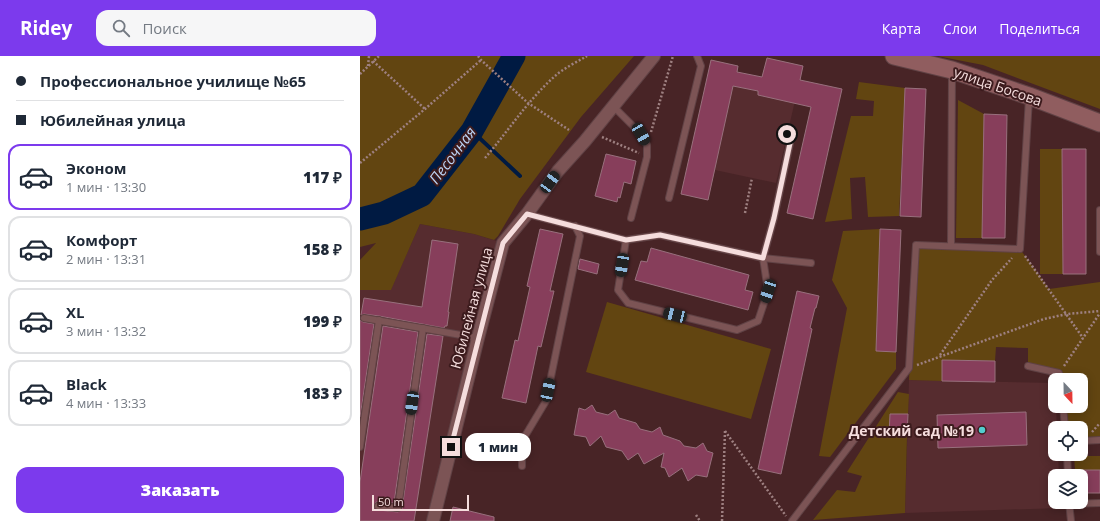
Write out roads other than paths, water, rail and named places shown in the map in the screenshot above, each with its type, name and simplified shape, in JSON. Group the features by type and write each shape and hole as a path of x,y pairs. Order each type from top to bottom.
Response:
{"street":[{"name":"Юбилейная улица","path":"433,521 503,243 527,214 558,171 585,141 654,56"},
{"name":"улица Босова","path":"894,56 952,70 1029,96 1100,123"}],"lane":[{"path":"669,198 701,66 697,56"},
{"path":"951,246 952,70"},
{"path":"791,521 909,368 916,245 1020,249 1027,106 1029,96"},
{"path":"613,106 641,134 647,145 647,157 631,218"},
{"path":"626,240 618,290 628,303 737,330 758,321 768,291 763,258 774,218 792,134 787,134"},
{"path":"1100,210 1100,252"},
{"path":"527,214 626,240 660,235 763,258 811,263"},
{"path":"522,466 522,441 546,401 580,236 576,226"},
{"path":"364,318 478,338"},
{"path":"360,447 379,320"},
{"path":"378,506 398,508 423,328"},
{"path":"1028,366 1059,373"},
{"path":"1088,441 1100,440"},
{"path":"1088,503 1100,503"},
{"path":"1070,509 1071,521"}],"waterway":[{"name":"Песочная","path":"360,219 384,213 422,195 472,131 514,56"},
{"path":"472,131 520,176"}],"place":[{"name":"Детский сад №19","path":"982,430"}]}
